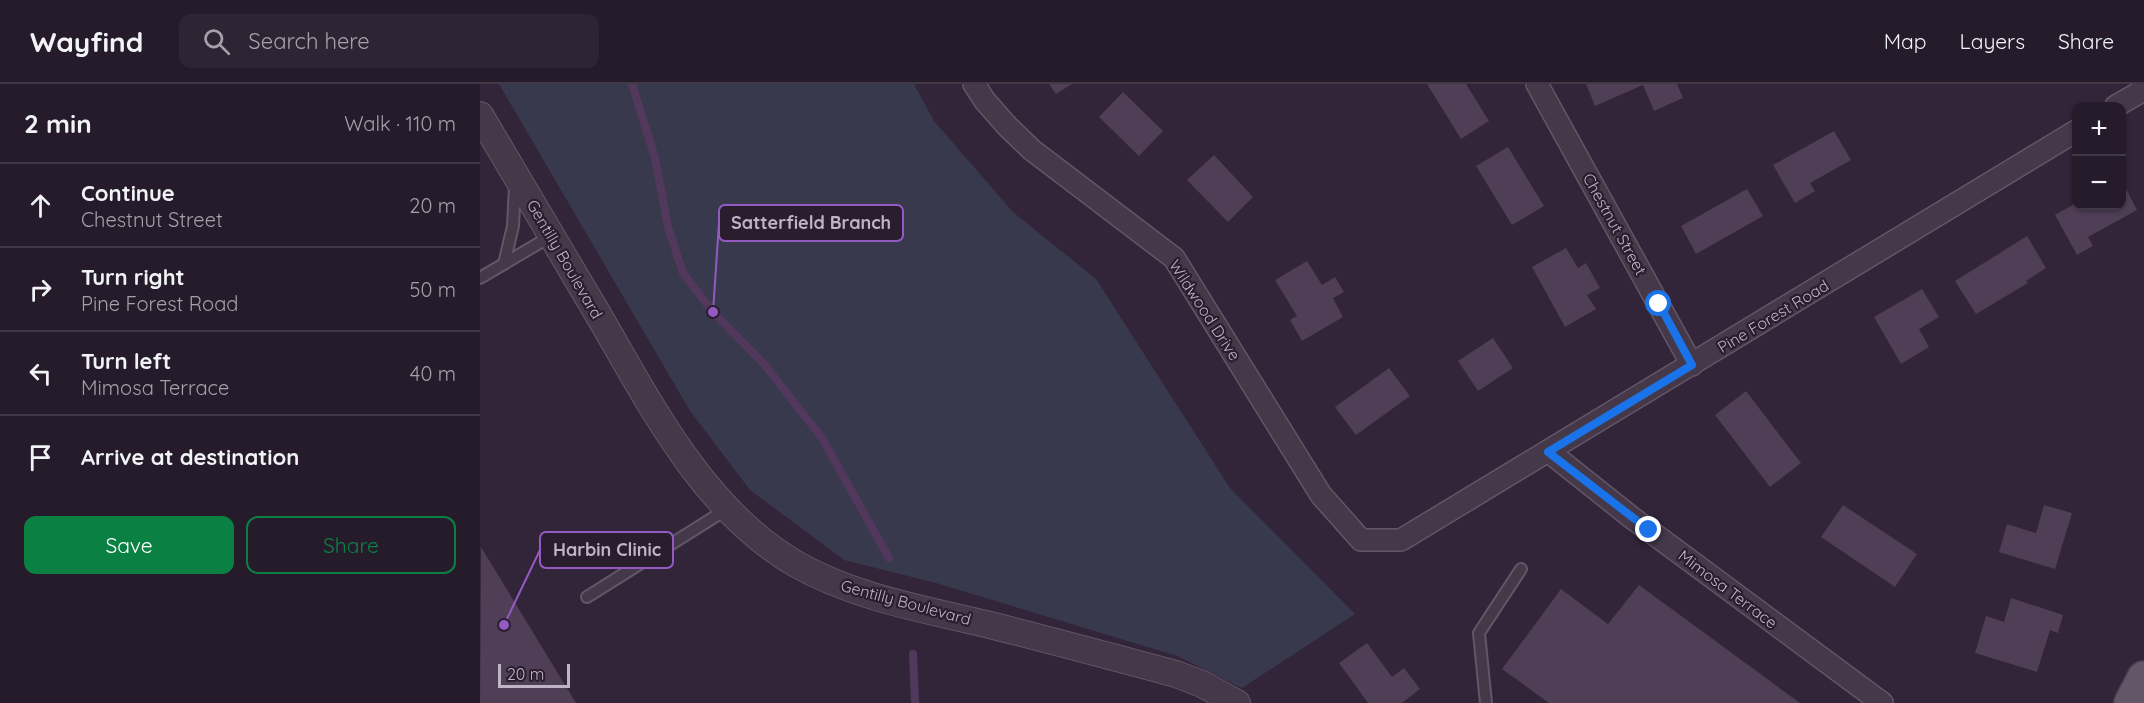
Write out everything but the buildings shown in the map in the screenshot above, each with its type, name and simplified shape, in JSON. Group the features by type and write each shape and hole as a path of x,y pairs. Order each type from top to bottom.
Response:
{"main road":[{"path":"2130,703 2144,678"}],"street":[{"name":"Wildwood Drive","path":"974,84 1008,127 1032,150 1174,258 1321,495"},
{"name":"Chestnut Street","path":"1537,84 1692,365"},
{"path":"2123,102 2144,90"},
{"name":"Gentilly Boulevard","path":"480,115 666,429 705,483 727,508 773,549 796,564 838,585 912,607 1176,674 1202,684 1237,703"},
{"name":"Pine Forest Road","path":"1321,495 1361,540 1401,540 2072,133"},
{"name":"Mimosa Terrace","path":"1548,452 1640,524 1882,703"}],"lane":[{"path":"504,264 514,214 513,171"},
{"path":"480,278 551,236"},
{"path":"587,597 727,508"},
{"path":"1486,703 1479,633 1521,569"}],"shaded area":[{"path":"499,84 914,84 934,121 1013,212 1096,279 1230,488 1355,614 1242,688 1177,656 936,583 844,560 750,490 690,411"}],"waterway":[{"path":"632,84 655,158 668,227 683,273 713,312 764,364 822,438 889,558"},
{"path":"913,654 915,703"}],"place":[{"name":"Satterfield Branch","path":"713,312"},
{"name":"Harbin Clinic","path":"504,625"}],"route":[{"path":"1649,530 1548,452 1692,365 1659,304"}]}
